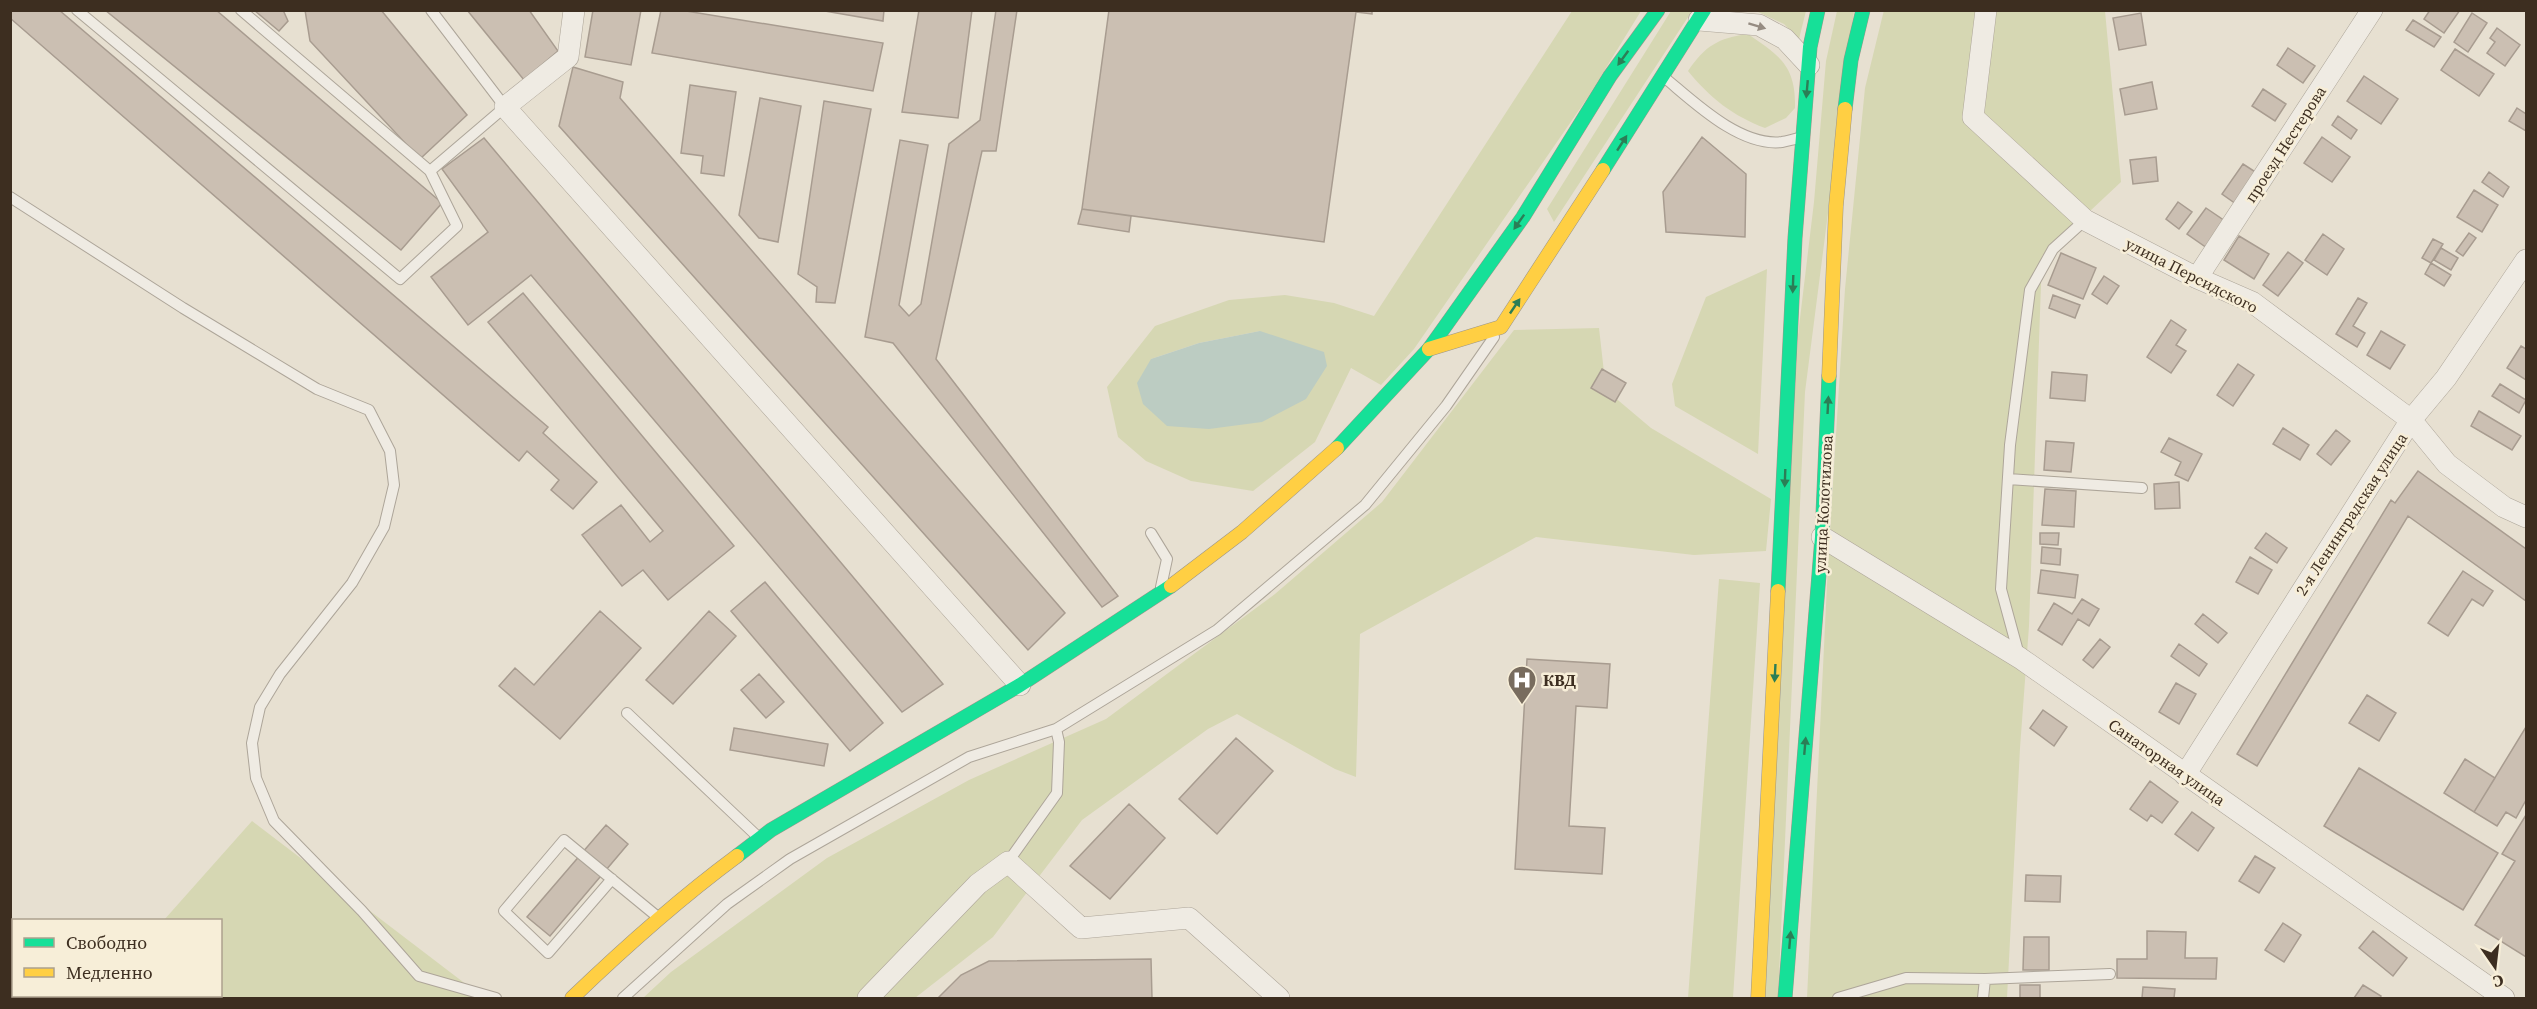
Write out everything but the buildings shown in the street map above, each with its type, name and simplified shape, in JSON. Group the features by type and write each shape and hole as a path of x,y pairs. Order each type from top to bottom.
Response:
{"main road":[{"path":"572,999 616,956 660,918 707,878 760,838 1020,685 1160,596 1242,532 1326,460 1429,349 1523,216 1610,76 1658,10"},
{"path":"1758,999 1796,238 1809,65 1818,10"},
{"name":"улица Колотилова","path":"1785,999 1822,537 1836,206 1851,60 1863,10"},
{"path":"1429,349 1501,327 1702,15"}],"street":[{"path":"574,10 568,57 505,108 1020,685"},
{"name":"улица Персидского","path":"1986,10 1973,117 2085,220 2197,278 2252,302 2411,420 2447,464 2504,507 2526,517"},
{"name":"проезд Нестерова","path":"2197,278 2372,10"},
{"path":"1702,15 1759,25 1785,39 1809,65"},
{"name":"2-я Ленинградская улица","path":"2185,775 2411,420 2446,378 2526,260"},
{"name":"Санаторная улица","path":"1822,537 2020,658 2504,999"},
{"path":"868,999 978,884 1008,862 1081,928 1189,918 1279,999"}],"lane":[{"path":"77,10 400,279 457,226 430,171 241,10"},
{"path":"430,171 505,108 431,10"},
{"path":"1664,77 1719,122 1758,140 1780,142 1803,137"},
{"path":"10,197 183,308 317,389 369,410 390,451 394,485 384,527 352,583 280,674 260,707 252,743 256,778 274,821 362,911 419,976 496,999"},
{"path":"2020,658 2001,589 2008,478 2030,290 2053,249 2085,220"},
{"path":"623,999 727,904 790,859 969,757 1056,729 1217,630 1365,505 1446,406 1501,327"},
{"path":"2008,478 2142,488"},
{"path":"1151,533 1167,559 1160,596"},
{"path":"627,713 760,838"},
{"path":"1008,862 1057,793 1059,742 1056,729"},
{"path":"612,879 548,953 504,911 564,840 612,879 660,918"},
{"path":"1838,999 1844,995 1906,978 1985,979 2110,974"},
{"path":"1983,999 1985,979"}],"green space":[{"path":"1884,10 2105,11 2121,182 2042,256 2029,626 2007,998 1807,998 1828,564 1845,289 1865,88"},
{"path":"1572,11 1641,11 1588,97 1414,349 1381,385 1351,368 1315,442 1253,491 1191,481 1146,461 1118,437 1107,387 1155,326 1229,300 1285,295 1334,303 1374,316","holes":["1260,331 1151,359 1199,343"]},
{"path":"1671,11 1692,11 1554,222 1547,209"},
{"path":"1756,11 1806,11 1799,39 1784,24"},
{"path":"1837,11 1854,11 1805,392 1778,998 1764,998 1798,335 1814,202 1826,61"},
{"path":"1748,34 1784,63 1793,82 1795,108 1786,118 1765,128 1723,105 1688,71 1700,55 1713,45 1728,38"},
{"path":"1767,269 1758,454 1675,406 1672,384 1706,297"},
{"path":"1599,328 1606,390 1651,428 1771,499 1766,551 1694,555 1536,537 1360,634 1356,777 1335,769 1237,714 1208,729 1082,820 993,937 915,998 643,998 671,972 827,858 969,780 1106,719 1275,594 1382,502 1514,330"},
{"path":"1719,579 1760,583 1733,998 1688,998"},
{"path":"252,821 484,998 94,998 222,997 222,919 165,919"}],"shaded area":[{"path":"1260,331 1324,352 1327,366 1306,399 1262,422 1209,429 1167,426 1143,404 1137,383 1151,359 1199,343"}],"traffic: fast":[{"path":"1337,448 1429,349 1523,217 1610,76 1658,10"},
{"path":"1603,170 1704,10"},
{"path":"1778,591 1795,238 1810,47 1818,10"},
{"path":"1845,109 1851,60 1863,10"},
{"path":"1785,998 1822,537 1829,376"},
{"path":"737,856 771,830 1020,685 1171,586"}],"traffic: slow":[{"path":"1829,376 1836,206 1845,109"},
{"path":"1429,349 1501,327 1603,170"},
{"path":"1171,586 1242,532 1337,448"},
{"path":"1758,998 1778,591"},
{"path":"572,998 652,924 737,856"}],"place":[{"name":"КВД","path":"1522,706"}]}
